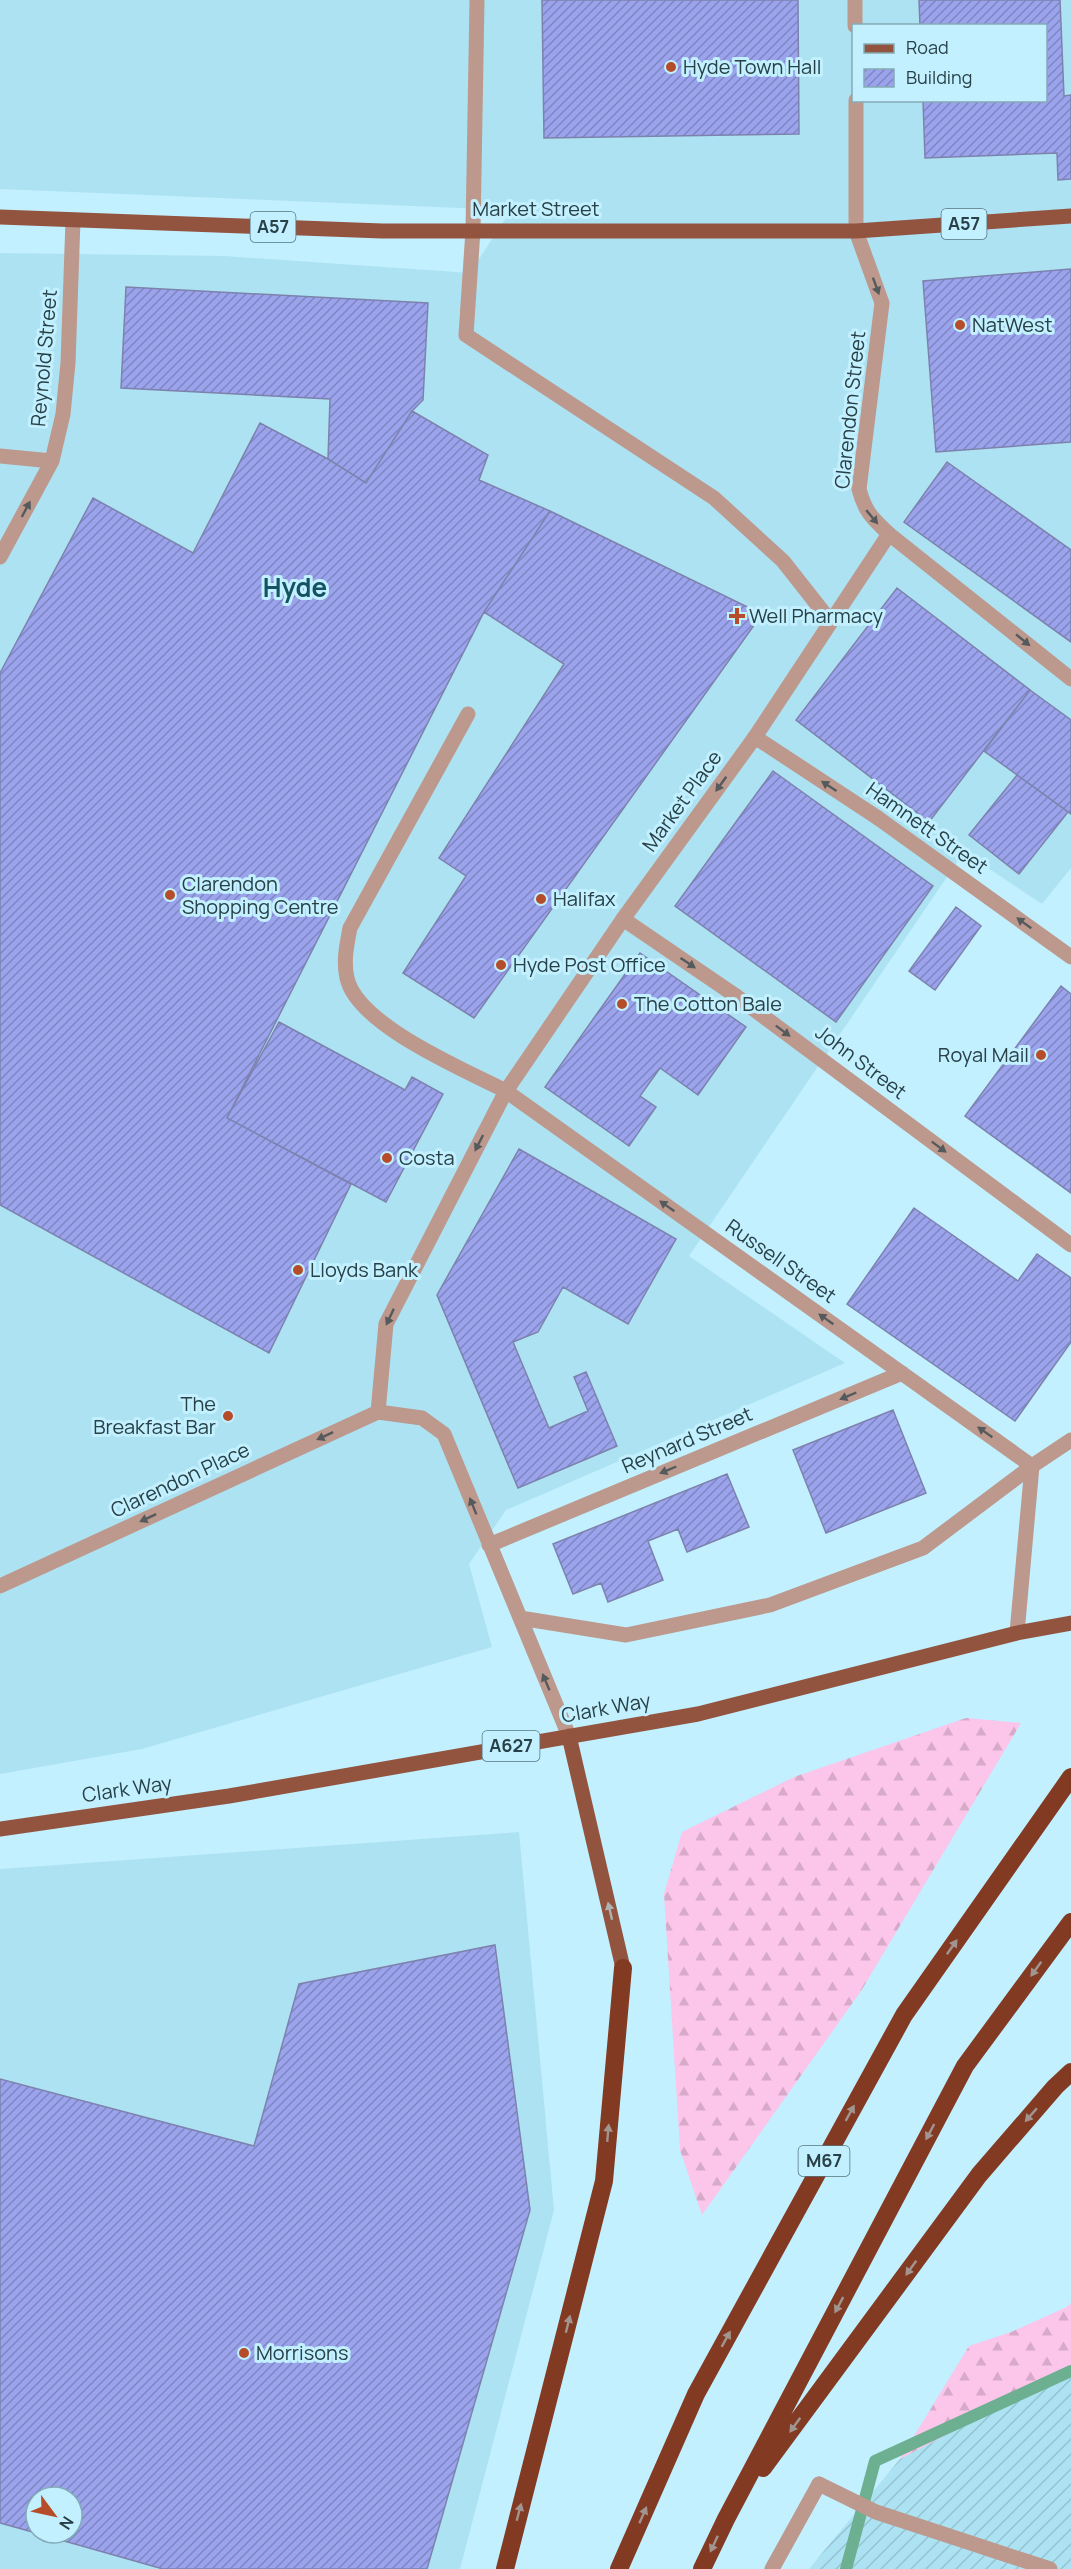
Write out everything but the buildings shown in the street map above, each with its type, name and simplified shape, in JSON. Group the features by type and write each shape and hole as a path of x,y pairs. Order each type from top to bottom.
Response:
{"highway":[{"name":"M67","path":"619,2569 696,2394 904,2015 1071,1777"},
{"path":"702,2569 726,2519 965,2066 1071,1922"},
{"path":"505,2569 604,2181 623,1968"},
{"path":"726,2519 979,2175 1071,2072"}],"main road":[{"name":"Market Street","path":"0,217 382,231 856,231 1071,216"},
{"name":"Clark Way","path":"0,1829 229,1796 698,1714 1017,1634 1071,1623"},
{"path":"569,1736 623,1968"}],"street":[{"path":"477,0 473,230 466,335 714,498 783,561 831,622"},
{"path":"855,0 855,24"},
{"name":"Clarendon Street","path":"856,102 856,231 882,303 860,489 863,504 870,517 889,534 1071,679"},
{"name":"Reynold Street","path":"0,557 52,461 63,414 68,363 73,220"},
{"path":"0,456 52,461"},
{"name":"Market Place","path":"378,1412 386,1324 506,1091 623,919 755,737 889,534"},
{"name":"Russell Street","path":"468,714 350,928 345,955 347,979 356,997 394,1032 506,1091 1032,1466"},
{"name":"Hamnett Street","path":"755,737 878,818 1071,957"},
{"name":"John Street","path":"623,919 736,996 1071,1245"},
{"name":"Reynard Street","path":"489,1545 902,1373"},
{"path":"378,1412 422,1418 444,1434 569,1736"},
{"name":"Clarendon Place","path":"0,1586 378,1412"},
{"path":"520,1618 626,1635 770,1605 923,1548 1032,1466 1071,1440"},
{"path":"1017,1634 1032,1466"},
{"path":"772,2569 819,2484 876,2512 1050,2569"}],"shaded area":[{"path":"0,0 1071,0 1071,868 1042,904 964,852 689,1256 845,1363 506,1510 469,1564 492,1647 142,1749 0,1774 0,253 225,256 470,273 511,210 0,189"},
{"name":"Morrisons","path":"519,1832 554,2210 460,2569 0,2569 0,1869"},
{"path":"1071,2370 1071,2569 809,2569 900,2459"}],"green space":[{"path":"966,1718 1021,1723 861,1991 702,2215 680,2150 664,1894 682,1832 794,1777"},
{"path":"1071,2303 1071,2370 900,2459 969,2346 1011,2332 1067,2307"}],"waterway":[{"path":"846,2569 875,2461 1071,2371"}],"place":[{"name":"Hyde Town Hall","path":"671,67"},
{"name":"NatWest","path":"960,325"},
{"name":"Well Pharmacy","path":"737,616"},
{"name":"Clarendon Shopping Centre","path":"170,895"},
{"name":"Halifax","path":"541,899"},
{"name":"Hyde Post Office","path":"501,965"},
{"name":"The Cotton Bale","path":"622,1004"},
{"name":"Royal Mail","path":"1041,1055"},
{"name":"Costa","path":"387,1158"},
{"name":"Lloyds Bank","path":"298,1270"},
{"name":"The Breakfast Bar","path":"228,1416"},
{"name":"Morrisons","path":"244,2353"}],"district":[{"name":"Hyde","path":"295,588"}]}
